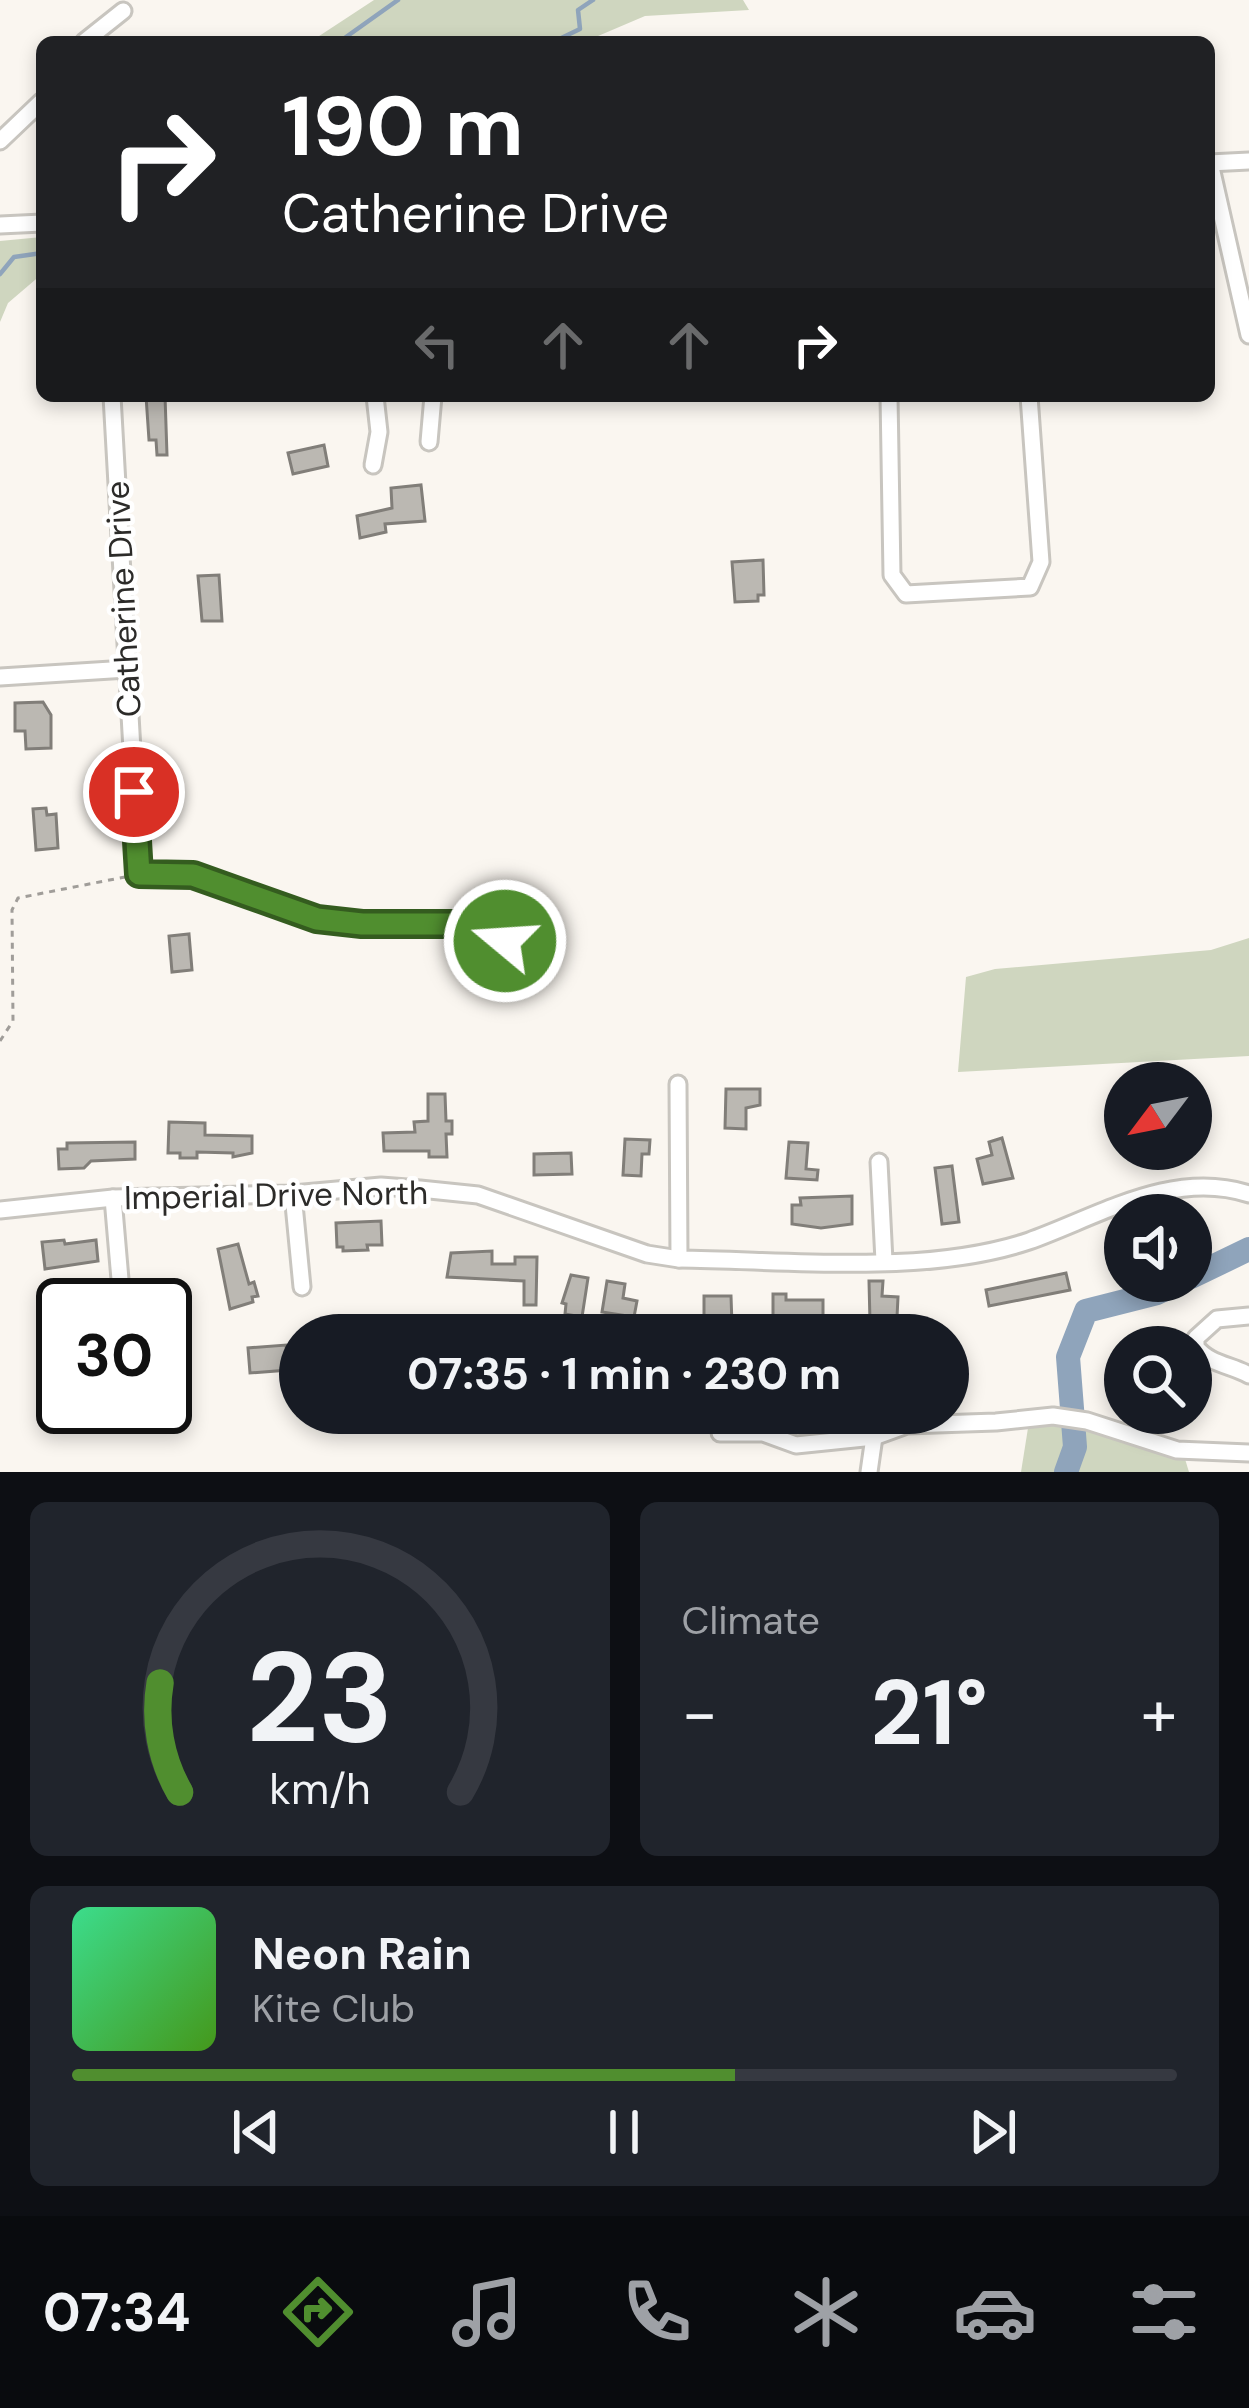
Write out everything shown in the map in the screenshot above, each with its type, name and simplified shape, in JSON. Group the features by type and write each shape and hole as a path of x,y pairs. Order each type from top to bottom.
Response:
{"street":[{"path":"92,36 123,11"},
{"path":"0,141 36,106"},
{"path":"1215,163 1249,161"},
{"path":"1215,185 1249,334"},
{"path":"0,225 36,223"},
{"name":"Catherine Drive","path":"112,402 139,874"},
{"path":"373,465 379,433 376,402"},
{"path":"429,442 432,402"},
{"path":"889,402 892,575 906,594 1030,586 1041,562 1030,402"},
{"path":"0,677 127,669"},
{"path":"139,874 193,875 317,919 476,924 490,928 505,941"},
{"path":"678,1084 679,1259"},
{"path":"879,1162 884,1262"},
{"name":"Imperial Drive North","path":"0,1210 113,1198 293,1194 381,1186 478,1195 647,1254 679,1259 884,1262 974,1255 1024,1243 1160,1191 1186,1186 1249,1194"},
{"path":"293,1194 302,1287"},
{"path":"113,1198 121,1278"},
{"path":"1249,1316 1217,1319 1196,1338 1202,1355 1249,1375"},
{"path":"766,1434 796,1445 874,1436 907,1425 1053,1416 1177,1450 1249,1453"},
{"path":"868,1472 874,1436"}],"path":[{"path":"0,1040 13,1021 12,910 18,898 139,874"}],"green space":[{"path":"374,0 743,0 749,10 645,16 598,36 319,36"},
{"path":"36,238 36,279 8,303 0,322 0,241"},
{"path":"1249,938 1249,1056 958,1072 966,977 995,969 1211,950"},
{"path":"1062,1422 1185,1459 1189,1472 1021,1472 1028,1428"}],"building":[{"path":"146,402 165,402 167,455 157,455 156,440 149,440"},
{"path":"324,445 328,466 293,474 288,453"},
{"path":"421,485 425,521 385,524 386,532 360,538 357,516 392,508 391,488"},
{"path":"763,560 764,595 758,595 758,601 735,602 732,562"},
{"path":"219,575 222,621 202,621 198,576"},
{"path":"43,702 51,715 51,748 26,749 25,731 15,731 15,703"},
{"path":"46,808 47,815 56,814 58,848 36,850 33,809"},
{"path":"189,934 192,970 172,972 169,936"},
{"path":"726,1089 760,1089 760,1105 746,1108 746,1129 725,1128"},
{"path":"428,1094 445,1094 446,1121 452,1121 452,1134 446,1134 447,1157 429,1157 429,1151 384,1151 383,1133 415,1132 414,1122 428,1121"},
{"path":"169,1122 205,1123 205,1135 252,1136 252,1153 233,1157 233,1153 197,1152 197,1158 180,1158 180,1153 168,1153"},
{"path":"1002,1138 1013,1178 983,1184 977,1159 992,1155 989,1142"},
{"path":"625,1139 650,1140 649,1154 642,1154 641,1176 623,1175"},
{"path":"135,1142 135,1159 91,1161 84,1168 59,1169 58,1149 67,1149 67,1143"},
{"path":"789,1142 808,1143 806,1169 818,1170 817,1180 786,1178"},
{"path":"571,1153 572,1174 534,1175 534,1154"},
{"path":"952,1166 959,1222 942,1224 935,1168"},
{"path":"852,1196 852,1224 821,1228 792,1224 792,1205 801,1205 800,1198"},
{"path":"381,1221 382,1245 367,1245 368,1250 337,1247 336,1223"},
{"path":"64,1240 65,1244 96,1240 98,1261 45,1269 42,1242"},
{"path":"238,1244 249,1284 254,1282 258,1296 230,1309 218,1249"},
{"path":"492,1251 492,1264 537,1257 536,1305 524,1305 524,1281 447,1277 451,1253"},
{"path":"1066,1273 1070,1290 989,1306 986,1290"},
{"path":"571,1275 588,1278 582,1314 565,1314 562,1303"},
{"path":"607,1281 625,1284 623,1298 637,1301 635,1314 602,1312"},
{"path":"869,1281 883,1281 882,1296 898,1297 897,1314 870,1314"},
{"path":"773,1294 786,1294 786,1300 823,1300 823,1314 773,1314"},
{"path":"704,1296 731,1296 732,1314 704,1314"},
{"path":"279,1346 279,1371 250,1373 248,1348"}],"waterway":[{"path":"347,36 398,0"},
{"path":"565,36 580,29 578,10 593,0"},
{"path":"0,274 14,257 36,254"},
{"path":"1212,1267 1249,1249"},
{"path":"1066,1472 1075,1447 1068,1357 1086,1311 1122,1302"}],"route":[{"path":"134,792 139,874 193,875 317,919 476,924 490,928 505,941"}]}
